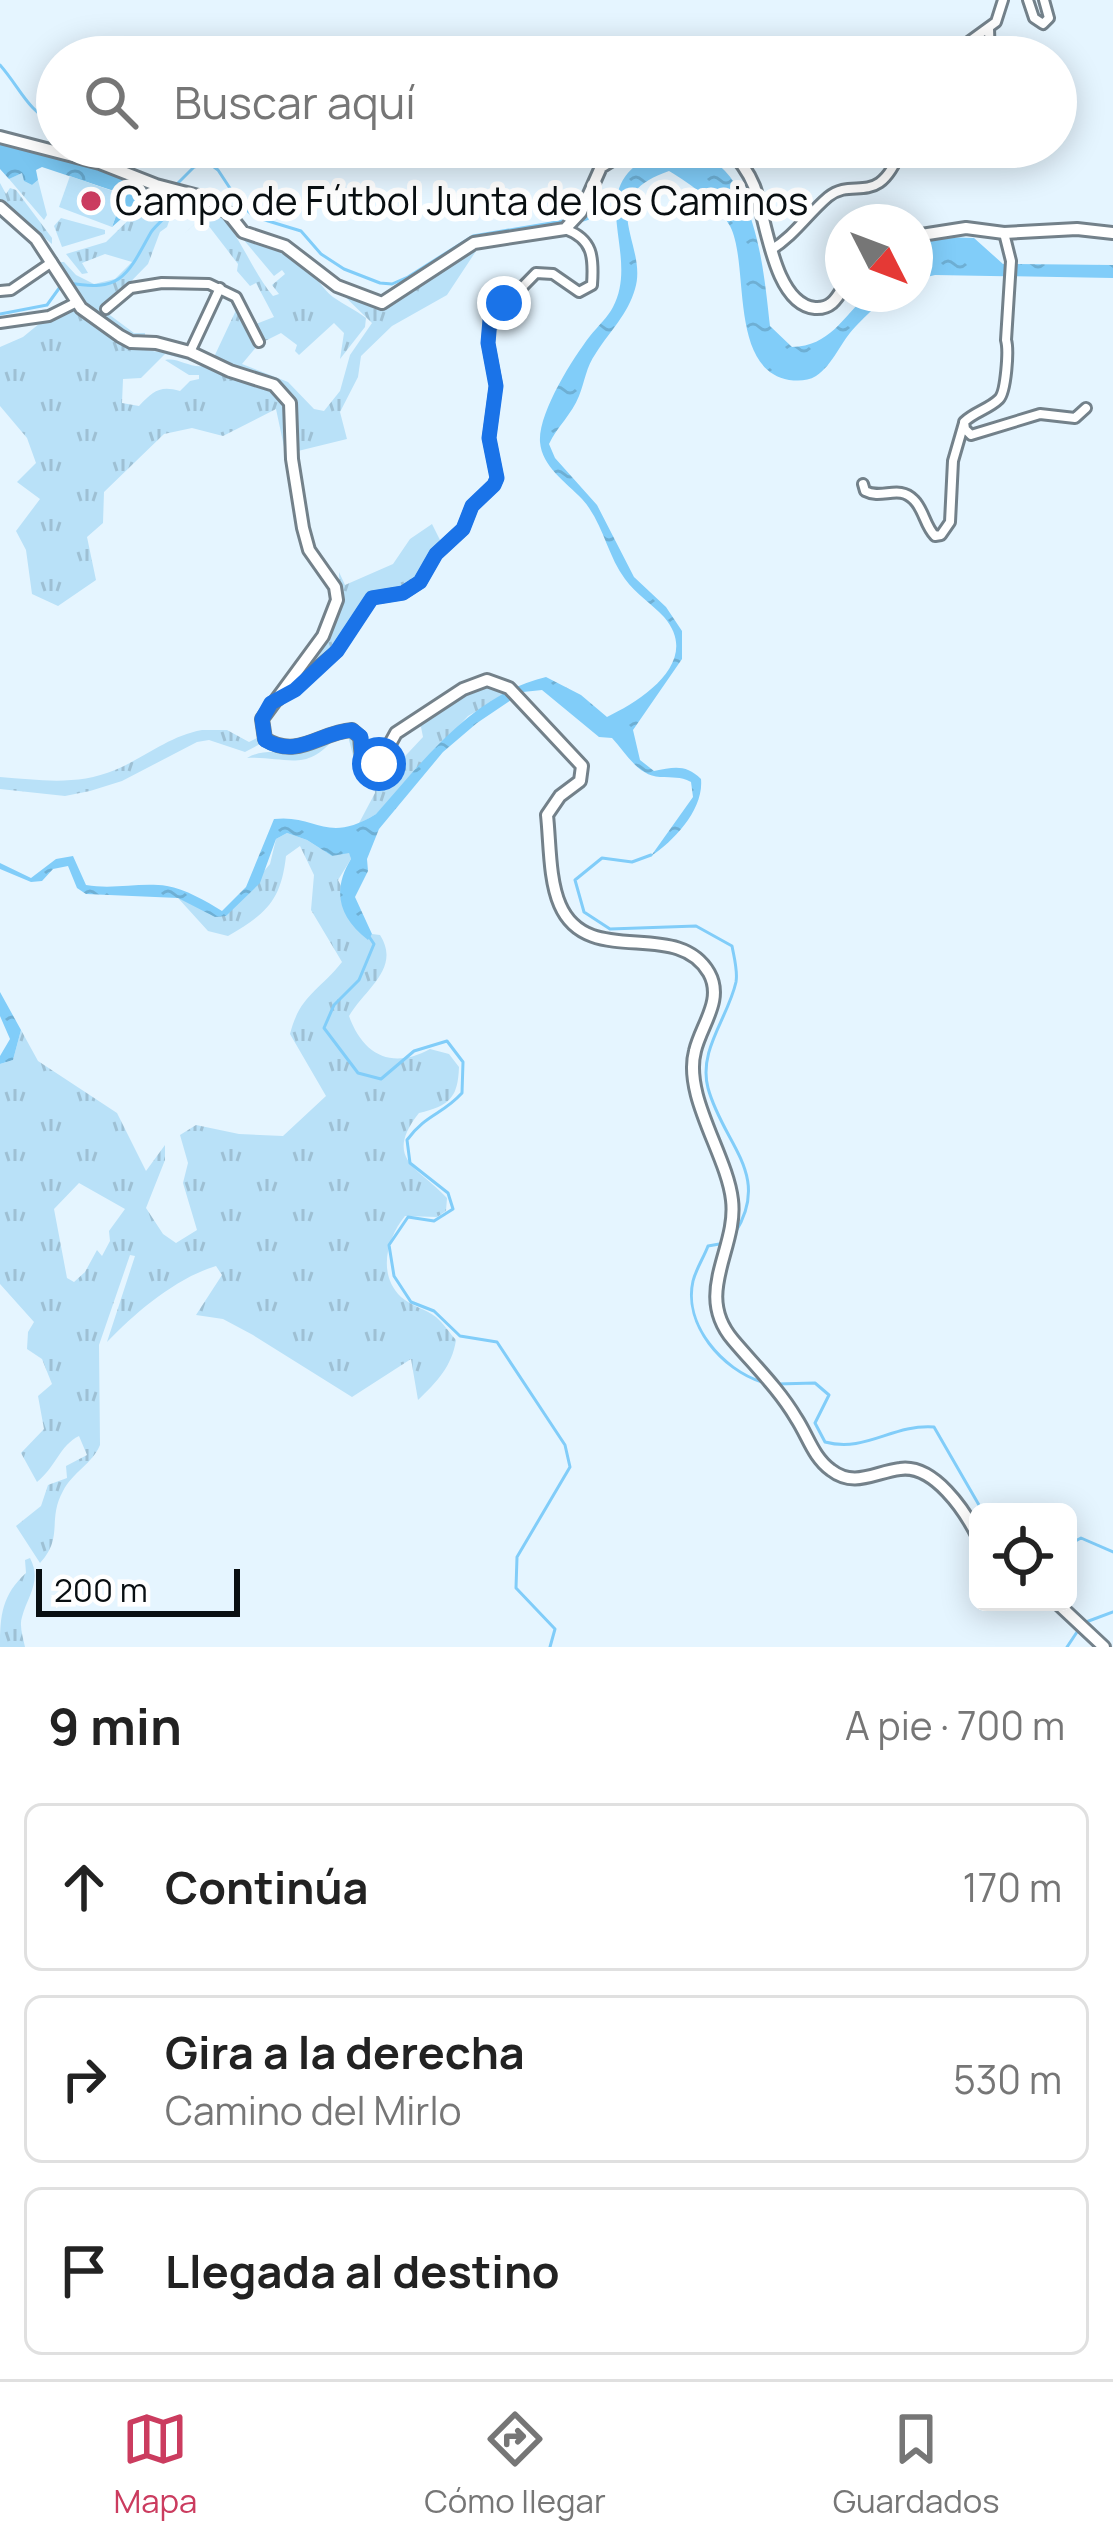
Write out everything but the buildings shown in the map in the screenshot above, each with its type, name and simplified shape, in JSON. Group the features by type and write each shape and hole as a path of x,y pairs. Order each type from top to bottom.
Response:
{"main road":[{"path":"0,137 36,146"},
{"path":"112,168 155,185 206,197 252,237 285,246 337,286 382,303 474,243 565,229 581,212 601,168"},
{"path":"746,168 784,283 805,306 825,307"},
{"path":"2,215 36,239 77,304 131,342 190,352 274,385 290,404 292,459 303,528 309,550 335,587 337,600 323,636 262,719 265,740 284,748 306,747 335,731 352,730 361,737 362,759 370,766 379,764 396,733 463,688 487,680 508,688 582,766 580,781 560,796 547,815 560,906 580,932 616,944 685,950 709,973 715,999 693,1054 695,1085 733,1202 716,1314 784,1400 814,1454 833,1472 857,1480 906,1467 930,1476 969,1520"},
{"path":"933,234 966,229 1113,233"},
{"path":"1065,1611 1097,1643"}],"street":[{"path":"978,36 996,22 1003,0"},
{"path":"1028,0 1034,18 1043,24 1049,18 1044,0"},
{"path":"989,29 989,36"},
{"path":"771,250 785,242 832,193 875,187 891,168"},
{"path":"271,703 295,690 337,651 372,598 403,593 420,582 436,554 463,529 472,506 494,485 497,478 489,438 496,386 488,343 490,320 536,273 553,274 579,292 592,285 591,248 581,235 565,229"},
{"path":"863,484 874,496 899,491 910,496 935,536 950,522 953,461 964,422 1004,392 1010,261 1004,233"},
{"path":"0,291 10,290 53,261"},
{"path":"106,309 131,288 209,284 243,305 259,342"},
{"path":"190,352 220,288"},
{"path":"0,323 49,316 77,304"},
{"path":"964,422 971,435 1040,414 1075,418 1086,408"}],"green space":[{"path":"0,139 36,149 36,168 40,168 32,185 22,173 9,179 0,169"},
{"path":"45,168 102,168 149,187 112,227 123,194"},
{"path":"23,172 24,181 32,185 38,180 47,215 44,220 9,179"},
{"name":"Campo de Fútbol Junta de los Caminos","path":"70,176 124,195 112,227 59,207"},
{"path":"0,183 6,194 10,188 16,190 52,244 0,201"},
{"path":"168,191 178,195 148,264 103,310 134,333 145,333 145,340 130,337 93,312 58,262 94,284 115,279 132,262 105,254 82,263 88,273 82,274 66,254 106,242 152,197"},
{"path":"207,203 227,222 273,296 279,294 272,285 285,274 282,270 274,276 227,220 301,264 333,297 366,318 365,327 340,359 344,333 334,323 299,355 297,345 281,333 263,342 256,324 274,317 256,283 250,286 237,271 238,264 208,225 198,221 183,235 202,217"},
{"path":"61,218 105,230 105,234 62,247 54,226"},
{"path":"478,248 447,295 392,326 361,356 358,377 340,412 347,439 298,451 296,411 284,387 214,357 238,306 257,346 242,364 288,382 314,409 324,411 340,391 350,355 372,323 336,288 378,305"},
{"path":"70,309 127,345 194,358 165,354 141,378 123,379 122,403 139,406 157,391 180,391 199,379 165,360 170,359 250,383 281,400 290,432 290,475 276,409 223,436 192,428 164,434 104,492 103,523 87,537 96,580 58,606 32,594 26,550 16,531 40,499 17,482 36,463 27,438 0,406 0,347"},
{"path":"432,524 442,544 424,572 411,584 379,593 346,637 287,693 332,627 340,606 339,572 345,585 393,564 410,539"},
{"path":"496,685 508,693 468,716 376,814 358,825 375,793 374,779 358,775 348,736 336,736 305,759 247,758 304,750 331,737 349,733 361,767 374,769 387,754 386,771 423,737 421,727 413,725 477,686"},
{"path":"202,730 227,730 249,742 257,738 260,744 245,752 209,740 197,742 122,781 65,796 0,789 0,777 58,781 101,775"},
{"path":"287,833 332,856 349,852 351,859 338,880 367,939 380,935 386,958 379,977 349,1016 362,1041 391,1058 430,1049 449,1054 459,1067 450,1099 419,1113 404,1142 409,1162 447,1198 446,1211 437,1217 405,1216 387,1256 394,1288 409,1303 439,1319 456,1340 454,1349 443,1373 418,1400 411,1359 352,1397 223,1319 196,1315 222,1275 216,1266 157,1297 107,1342 135,1256 130,1255 99,1345 100,1445 63,1491 54,1536 40,1563 16,1526 41,1506 48,1485 67,1478 66,1466 87,1455 79,1436 37,1482 21,1453 44,1429 38,1396 52,1384 42,1359 27,1349 34,1322 0,1284 0,1064 13,1060 21,1030 38,1061 117,1113 146,1171 165,1145 165,1160 146,1208 163,1234 176,1243 197,1230 183,1183 188,1163 180,1135 196,1125 283,1136 326,1096 290,1034 305,1002 342,962 311,910 314,875 300,846 286,856 269,905 228,936 208,931 178,898 226,916 270,864 276,839","holes":["79,1183 125,1209 109,1231 110,1241 102,1256 97,1250 85,1272 74,1282 67,1278 54,1209"]},
{"path":"30,1558 34,1581 21,1620 25,1647 0,1647 4,1606 26,1573 25,1560"}],"water":[{"path":"634,168 720,168 744,200 753,225 770,326 792,347 816,342 851,312 871,312 810,379 789,380 770,372 757,357 749,336 736,243 718,210 669,171 633,194 628,208 637,272 632,298 593,358 576,403 549,444 555,458 597,505 634,577 666,607 682,631 682,659 633,730 640,760 654,771 679,768 701,779 698,802 678,833 651,856 693,797 691,782 645,773 612,738 599,737 542,690 523,692 477,723 443,752 379,829 367,859 368,871 355,897 372,934 368,940 350,922 341,902 349,853 332,856 287,833 276,839 260,883 226,916 215,917 178,898 86,894 77,888 68,866 31,882 0,869 0,863 31,878 56,859 73,856 86,885 167,886 222,911 246,887 274,819 333,828 376,814 451,732 495,698 546,677 581,695 607,717 663,677 676,649 674,633 625,579 589,508 550,467 540,442 558,386 611,311 620,285 617,199 623,180"},
{"path":"974,238 1003,264 1113,265 1113,278 933,276 933,240"},
{"path":"0,992 21,1030 13,1060 0,1064 10,1039 0,1016"}],"waterway":[{"path":"0,65 36,110"},
{"path":"176,185 193,168"},
{"path":"215,168 255,217 301,231 321,254 380,283 408,277 473,236 563,221"},
{"path":"69,283 100,285 120,278 165,216 173,191"},
{"path":"580,221 616,209"},
{"path":"0,314 47,305 60,287"},
{"path":"651,855 632,862 602,858 575,880 584,912 610,929 696,926 732,946 736,982 710,1047 706,1074 715,1108 747,1176 745,1212 735,1233"},
{"path":"368,935 374,944 359,980 334,1005 324,1028 358,1073 381,1079 414,1051 447,1041 463,1062 462,1093 407,1140 410,1163 448,1193 453,1209 434,1221 408,1217 389,1245 394,1276 411,1302 434,1311 460,1336 497,1342 565,1445 570,1467 517,1557 516,1588 555,1629 550,1647"},
{"path":"725,1243 708,1246 696,1272 691,1297 694,1314 720,1356 762,1382"},
{"path":"777,1384 815,1383 829,1395 815,1423 825,1442 853,1444 934,1427 978,1503"},
{"path":"1077,1540 1113,1552"},
{"path":"1086,1622 1113,1612"},
{"path":"1067,1647 1079,1629"}],"place":[{"name":"Campo de Fútbol Junta de los Caminos","path":"91,201"}],"route":[{"path":"379,764 370,766 362,759 361,737 352,730 335,731 306,747 284,748 265,740 262,719 271,703 295,690 348,639 372,598 403,593 420,582 436,554 463,529 472,506 494,485 497,478 489,438 496,386 488,343 490,320 504,303"}]}
